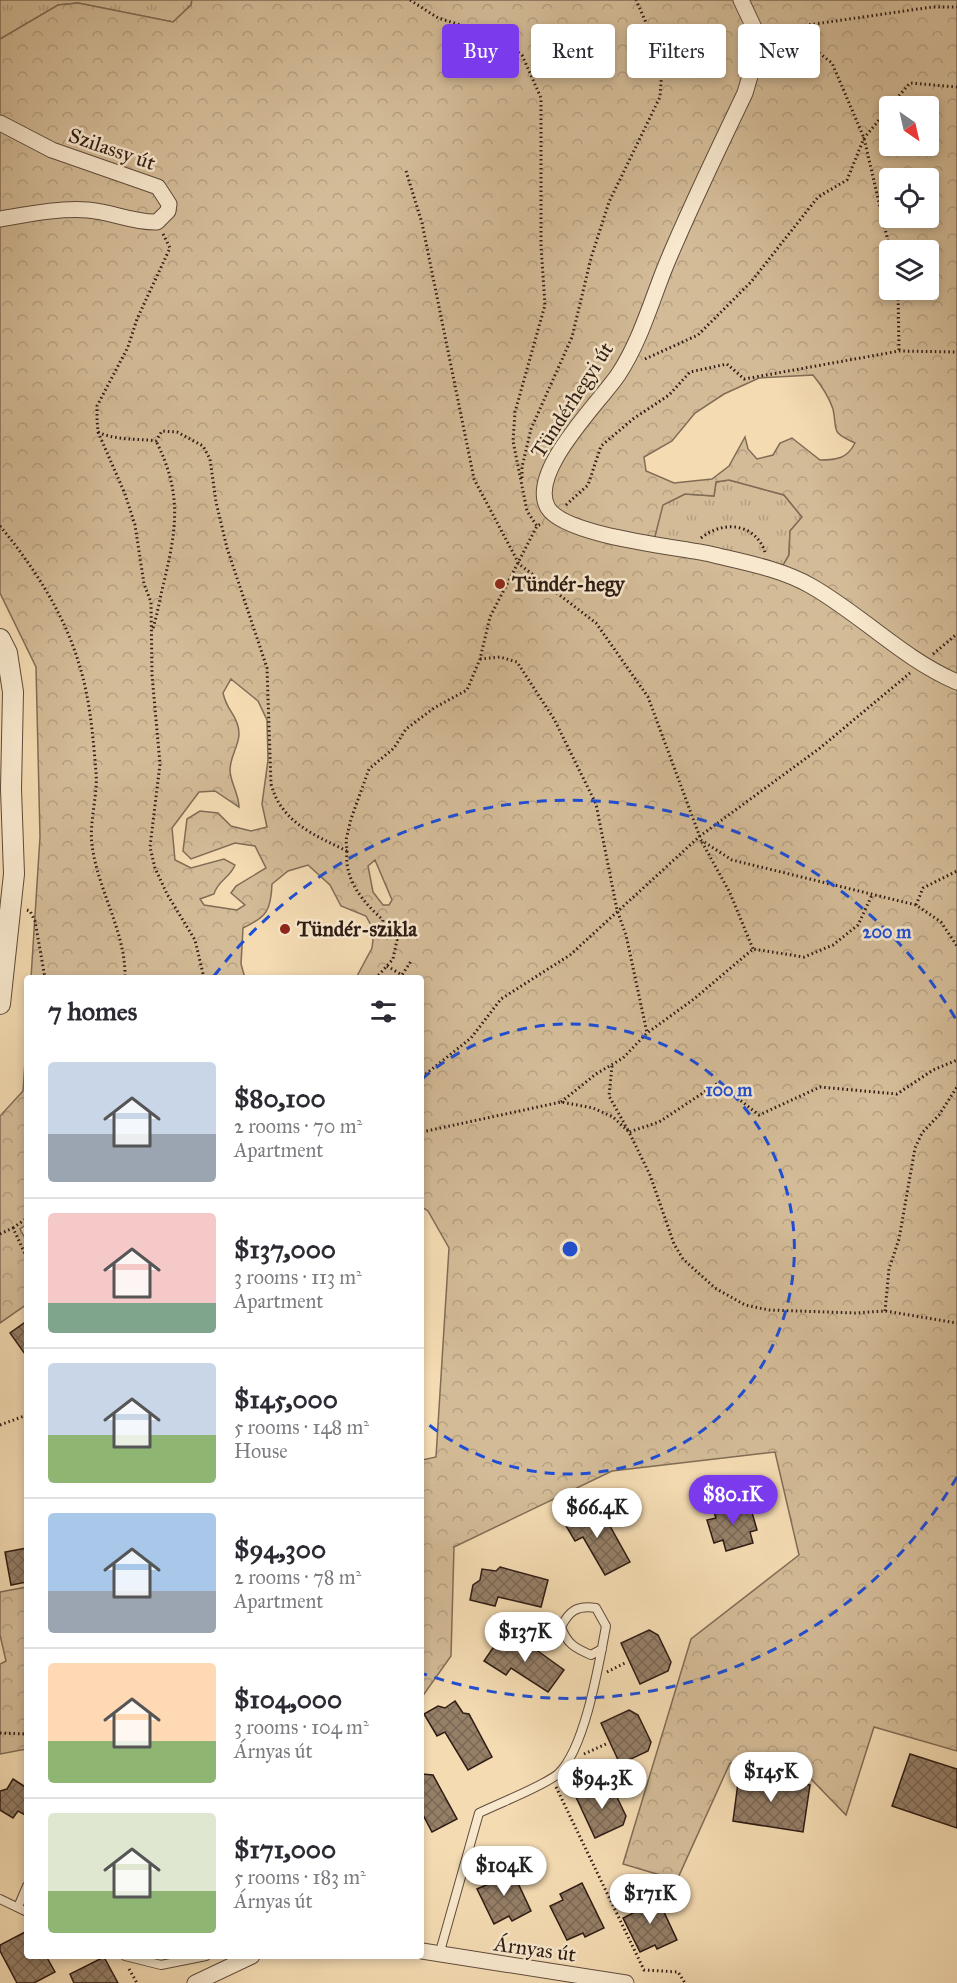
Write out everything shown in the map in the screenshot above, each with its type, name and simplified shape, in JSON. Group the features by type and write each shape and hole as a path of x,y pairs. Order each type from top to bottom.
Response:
{"street":[{"name":"Tündérhegyi út","path":"556,517 549,509 545,495 555,457 621,369 745,93 757,45 756,32 741,0"},
{"name":"Szilassy út","path":"0,123 52,150 158,187 169,204 168,211 157,222"},
{"path":"0,219 56,209 79,210 146,223 157,222"},
{"path":"556,517 590,531 696,552 764,569 811,586 857,615 921,664 957,682"},
{"path":"0,639 7,653 13,692 10,789 14,874 0,1004"},
{"name":"Árnyas út","path":"424,1952 626,1983"},
{"path":"195,1983 246,1959"}],"lane":[{"path":"439,1956 479,1813 551,1778 569,1761 590,1701 602,1648 606,1626 596,1608 582,1606 568,1613 561,1627 565,1639 574,1648 591,1655 602,1648"},
{"path":"18,1907 24,1893"},
{"path":"0,1899 24,1910"},
{"path":"137,1959 161,1965 191,1959"}],"path":[{"path":"410,0 438,18 493,35 522,55 541,98 541,246 545,305 515,412 513,441 526,511 537,526"},
{"path":"522,486 522,467 531,429 552,388 572,337 591,258 609,202 660,97 662,69 651,34 636,0"},
{"path":"815,24 932,7 957,7"},
{"path":"748,17 766,24"},
{"path":"820,54 832,63 864,138 888,240"},
{"path":"899,96 910,83 957,87"},
{"path":"621,369 698,335 751,282 818,197 847,180 864,138 879,120"},
{"path":"406,171 423,223 474,479 519,564 596,623 648,697 681,792 701,838 730,893 753,949"},
{"path":"157,222 170,248 137,319 128,346 96,406 98,432 125,494 135,525 144,584 151,602 160,764 150,846 155,868 167,894 195,940 203,975"},
{"path":"898,300 899,351"},
{"path":"571,500 588,485 601,446 669,395 690,372 727,364 744,379 899,351 957,352"},
{"path":"156,441 162,431 177,432 203,446 210,459 216,502 227,548 267,668 272,784 276,800 308,833 347,850"},
{"path":"98,432 113,439 131,438 156,441"},
{"path":"152,633 173,549 176,512 169,466 156,441"},
{"path":"379,975 393,959 397,940 392,932 382,927 383,920 361,900 348,870 346,840 369,769 394,748 406,729 434,708 467,690 480,659 490,617 537,526 556,517"},
{"path":"696,552 702,537 730,524 753,532 765,550 764,569"},
{"path":"0,526 38,577 63,624 79,663 87,694 96,775 92,844 125,958 125,975"},
{"path":"424,1075 471,1038 501,999 570,955 617,910 701,838 820,748 957,634"},
{"path":"480,659 500,657 517,662 554,720 596,804 617,910 626,935 647,1033"},
{"path":"701,838 732,860 916,905 941,922 957,946"},
{"path":"916,905 923,888 957,871"},
{"path":"561,1102 596,1074 612,1066 647,1033 694,999 753,949 804,957 833,945 858,925 872,895"},
{"path":"25,909 30,911 35,921 44,975"},
{"path":"387,966 402,975 411,961"},
{"path":"629,1132 659,1122 718,1083 759,1115 820,1087 897,1094 933,1070 957,1060"},
{"path":"612,1066 609,1095 650,1175 674,1244 683,1259 715,1288 745,1305 769,1310 855,1313 885,1311 957,1323"},
{"path":"885,1311 889,1269 904,1215 915,1148 922,1132 939,1114 957,1087"},
{"path":"424,1132 561,1102 593,1108 613,1117 629,1132"},
{"path":"0,1234 24,1220"},
{"path":"13,1228 24,1252"},
{"path":"0,1425 24,1416"},
{"path":"0,1733 24,1734"},
{"path":"569,1761 606,1744"},
{"path":"551,1778 644,1970 678,1972 685,1983"}],"green space":[{"path":"0,0 192,0 191,5 173,22 78,3 58,5 0,39"},
{"path":"192,0 957,0 957,1751 874,1727 846,1815 811,1779 730,1763 677,1880 623,1864 691,1639 799,1555 775,1452 612,1471 454,1547 451,1656 424,1694 424,1460 436,1457 449,1248 428,1211 424,1208 424,975 358,975 372,948 374,931 366,916 341,906 330,885 308,865 288,871 272,884 266,912 258,920 243,928 241,964 244,975 31,975 40,837 36,667 0,593 0,39 58,5 78,3 173,22 191,5","holes":["813,375 833,409 836,430 841,436 855,443 845,455 831,460 820,460 792,438 780,443 773,455 757,459 748,449 745,437 729,466 712,479 674,483 646,471 644,457 672,441 695,413 724,394 759,378","729,480 784,495 802,517 790,531 789,555 779,572 653,544 663,505 685,494 714,496 716,482","231,679 258,701 267,720 268,760 262,804 267,827 251,831 231,826 218,813 200,811 187,819 183,851 191,859 235,843 255,846 266,868 236,886 231,893 245,905 237,910 204,905 200,899 214,894 218,885 235,865 224,859 191,868 175,860 172,828 199,792 215,791 239,807 230,770 239,729 223,693","375,860 392,900 389,905 383,905 373,892 368,866"]},
{"path":"729,480 784,495 802,517 790,531 789,555 779,573 653,544 662,505 685,494 714,496 716,482"},
{"path":"24,1076 24,1226 20,1229 24,1236 24,1306 0,1323 0,1116 23,1091"},
{"path":"24,1588 24,1750 0,1754 0,1664 6,1661 0,1635 0,1592"}],"building":[{"path":"24,1323 24,1353 10,1333"},
{"path":"740,1502 742,1512 751,1509 757,1530 750,1532 753,1543 726,1551 723,1540 714,1543 707,1520 716,1518 713,1510"},
{"path":"593,1506 600,1518 606,1519 630,1562 605,1575 583,1537 575,1541 562,1519 575,1511 583,1512"},
{"path":"24,1549 24,1583 11,1585 5,1552"},
{"path":"500,1567 548,1580 541,1607 498,1597 495,1606 470,1600 473,1585 480,1580 482,1569 496,1571"},
{"path":"649,1630 658,1635 671,1662 668,1671 640,1684 621,1643"},
{"path":"507,1636 518,1644 524,1641 564,1670 548,1692 511,1668 506,1675 484,1661 493,1648 500,1646"},
{"path":"455,1701 463,1713 469,1714 492,1757 468,1770 445,1732 437,1736 424,1714 438,1706 445,1708"},
{"path":"629,1710 638,1715 651,1742 648,1751 620,1764 601,1723"},
{"path":"910,1754 957,1769 957,1828 892,1806"},
{"path":"424,1774 433,1775 457,1819 432,1832 424,1817"},
{"path":"739,1775 810,1785 803,1832 733,1821"},
{"path":"13,1779 24,1786 24,1814 18,1811 13,1818 0,1810 0,1791 7,1789"},
{"path":"604,1784 613,1789 626,1816 623,1825 595,1838 576,1797"},
{"path":"510,1866 531,1911 512,1921 509,1916 494,1924 477,1889 491,1883 488,1877"},
{"path":"582,1883 604,1928 585,1937 583,1933 567,1940 550,1906 563,1900 560,1894"},
{"path":"656,1895 677,1940 657,1949 655,1945 640,1952 623,1918 637,1911 634,1905"},
{"path":"24,1933 24,1959 48,1959 55,1972 34,1983 17,1983 0,1951 0,1945"},
{"path":"100,1959 105,1959 118,1983 74,1983 70,1974"}],"place":[{"name":"Tündér-hegy","path":"500,584"},
{"name":"Tündér-szikla","path":"285,929"}]}
